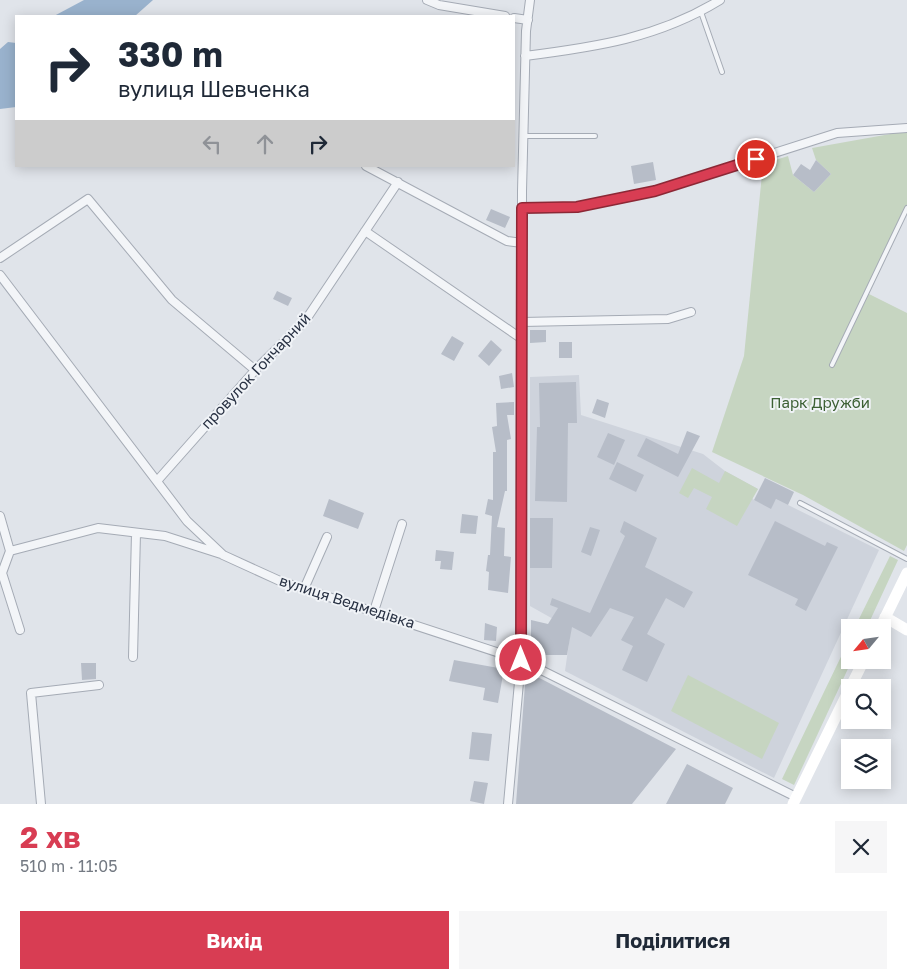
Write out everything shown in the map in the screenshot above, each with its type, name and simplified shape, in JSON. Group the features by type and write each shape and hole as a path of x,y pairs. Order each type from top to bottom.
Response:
{"street":[{"path":"427,0 439,5 499,15"},
{"path":"508,804 521,660 522,208 525,56 530,0"},
{"path":"525,56 597,47 657,31 701,12 720,0"},
{"path":"515,18 528,20"},
{"path":"522,208 577,207 655,191 837,133 907,128"},
{"path":"368,167 507,241 522,242"},
{"name":"провулок Гончарний","path":"157,481 255,370 305,322 398,182"},
{"path":"0,258 88,199 125,246 172,300 255,370"},
{"path":"365,231 522,339"},
{"name":"вулиця Ведмедівка","path":"0,275 187,521 223,555 280,581 521,660 795,801"},
{"path":"522,322 668,319 691,312"},
{"path":"0,516 10,551 2,573 20,630"},
{"path":"374,612 402,524"},
{"path":"10,551 98,528 165,536 223,555"},
{"path":"133,657 136,533"},
{"path":"304,589 327,537"},
{"path":"884,619 907,573"},
{"path":"891,625 907,630"},
{"path":"41,804 31,693 99,685"},
{"path":"795,801 841,706"}],"lane":[{"path":"701,12 722,72"},
{"path":"524,136 596,136"},
{"path":"832,364 907,208"},
{"path":"800,503 907,559"}],"shaded area":[{"path":"579,375 581,415 703,454 725,471 758,489 752,498 754,500 771,508 776,499 879,550 847,619 841,619 841,633 774,778 565,671 571,629 530,606 530,568 552,568 530,518 530,377"}],"green space":[{"name":"Парк Дружби","path":"907,131 907,205 867,293 907,313 907,545 904,551 803,495 712,452 744,356 763,164 788,156 793,175 814,192 831,174 816,160 812,148"},
{"path":"692,468 719,483 725,471 758,489 737,526 706,509 712,497 694,488 688,498 679,493"},
{"path":"890,556 898,560 871,619 859,619"},
{"path":"841,657 841,669 848,669 843,679 841,679 841,684 794,785 782,779"},
{"path":"688,675 779,723 762,759 671,711"}],"water":[{"path":"84,0 153,0 136,15 56,15"},
{"path":"8,42 15,43 15,107 0,109 0,49"}],"building":[{"path":"816,160 831,174 814,192 793,175 801,164 810,170"},
{"path":"653,162 656,180 634,184 631,166"},
{"path":"491,209 510,217 505,228 486,220"},
{"path":"277,291 292,298 288,306 273,299"},
{"path":"530,330 546,330 546,342 530,343"},
{"path":"452,336 464,343 454,361 441,354"},
{"path":"491,340 502,350 489,366 478,356"},
{"path":"559,342 572,342 572,358 559,358"},
{"path":"512,373 514,387 501,389 499,376"},
{"path":"576,382 577,423 568,423 567,502 535,501 537,427 540,427 539,383"},
{"path":"597,399 609,403 605,418 592,413"},
{"path":"514,402 514,415 507,415 511,439 507,440 507,491 505,491 497,527 505,528 504,556 511,557 508,593 488,590 489,572 486,571 488,555 490,555 492,516 485,514 488,499 493,500 493,452 496,452 492,427 497,426 496,403"},
{"path":"687,431 700,436 678,477 637,456 646,438 678,454"},
{"path":"608,433 625,440 614,465 597,457"},
{"path":"617,462 644,475 636,492 609,479"},
{"path":"765,478 794,492 788,505 776,499 771,509 754,500"},
{"path":"329,499 364,513 358,529 323,516"},
{"path":"462,514 478,516 476,534 460,533"},
{"path":"530,518 553,518 552,568 530,568"},
{"path":"624,521 657,538 645,567 693,592 684,608 666,598 647,634 665,644 647,682 622,670 633,646 621,640 634,617 610,608 591,637 572,627 567,655 544,655 531,646 531,620 548,624 558,608 550,605 552,598 590,613 625,536 620,532"},
{"path":"775,521 825,546 827,542 838,547 806,611 795,605 798,599 748,575"},
{"path":"590,527 600,530 591,556 581,552"},
{"path":"436,550 454,552 452,570 440,569 441,561 435,561"},
{"path":"485,623 497,627 496,641 484,640"},
{"path":"454,660 504,669 498,703 483,700 485,688 449,681"},
{"path":"81,663 96,663 96,679 82,680"},
{"path":"526,671 676,749 632,804 516,804"},
{"path":"472,732 492,734 489,761 469,759"},
{"path":"687,764 733,788 725,804 666,804"},
{"path":"474,781 488,783 484,804 470,801"}],"route":[{"path":"521,660 522,208 577,207 655,191 756,159"}]}
